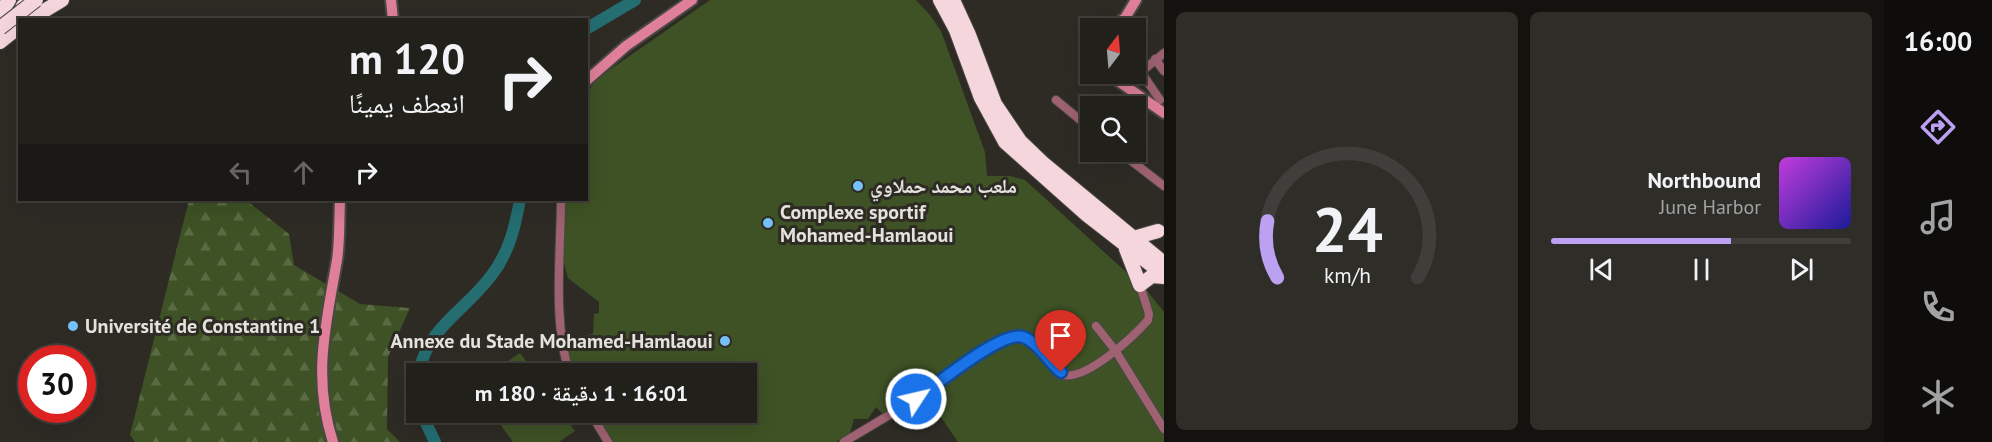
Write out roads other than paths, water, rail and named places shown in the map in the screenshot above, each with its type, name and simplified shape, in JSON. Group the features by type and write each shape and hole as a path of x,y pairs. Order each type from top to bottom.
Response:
{"highway":[{"path":"0,14 9,0"},
{"path":"20,18 26,0"},
{"path":"0,28 36,0"},
{"path":"32,18 62,0"},
{"path":"940,0 956,30 981,98 1005,141 1043,179 1164,276"},
{"path":"953,0 969,34 995,104 1006,124 1031,153 1164,263"},
{"path":"0,42 17,28"},
{"path":"1116,224 1158,251"},
{"path":"1137,237 1161,229"},
{"path":"1158,251 1151,240 1161,229"},
{"path":"1126,247 1140,285 1152,276 1164,276"}],"street":[{"path":"391,0 393,18"},
{"path":"588,79 626,46 692,0"},
{"path":"958,0 969,34"},
{"path":"1125,18 1136,0"},
{"path":"1164,53 1141,72 1164,112"},
{"path":"1155,59 1164,71"},
{"path":"1127,84 1158,101"},
{"path":"1056,100 1080,120"},
{"path":"1133,162 1164,186"},
{"path":"333,442 323,400 320,372 337,257 340,201"},
{"path":"561,201 561,315 567,363"},
{"path":"844,442 916,399 1005,339 1024,338 1055,367 1069,376 1088,369 1115,350 1148,320 1149,314 1140,285"},
{"path":"1096,326 1115,350 1164,429"},
{"path":"597,423 608,442"}],"waterway":[{"path":"588,28 635,0"},
{"path":"421,363 439,331 480,289 497,267 510,240 520,201"},
{"path":"426,423 435,442"}],"place":[{"name":"ملعب محمد حملاوي","path":"858,186"},
{"name":"Complexe sportif Mohamed-Hamlaoui","path":"768,223"},
{"name":"Université de Constantine 1","path":"73,326"},
{"name":"Annexe du Stade Mohamed-Hamlaoui","path":"725,341"}]}
